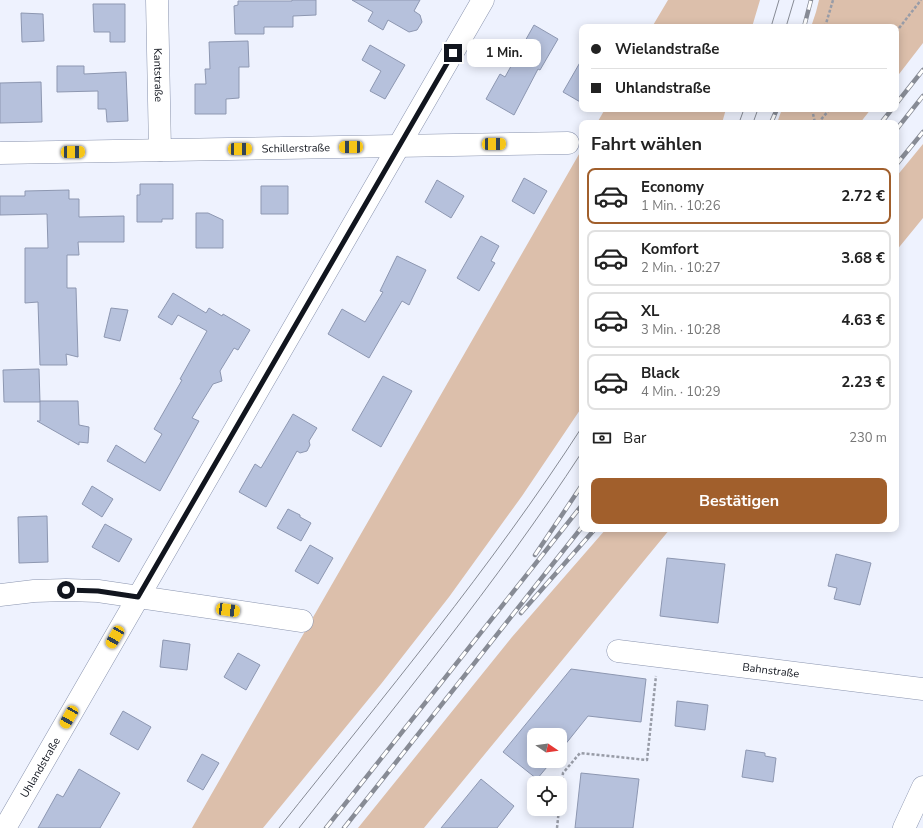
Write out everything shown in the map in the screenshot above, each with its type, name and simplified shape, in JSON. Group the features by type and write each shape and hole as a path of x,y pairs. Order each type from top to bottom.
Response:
{"street":[{"name":"Kantstraße","path":"157,0 160,150"},
{"name":"Uhlandstraße","path":"5,828 483,0"},
{"name":"Schillerstraße","path":"0,153 568,143"},
{"path":"0,595 34,591 98,591 302,622"},
{"name":"Bahnstraße","path":"618,651 923,688"},
{"path":"904,828 923,787"}],"path":[{"path":"826,24 833,0"},
{"path":"899,28 921,0"},
{"path":"821,120 827,112"},
{"path":"563,776 563,773 580,753 647,760 658,656"},
{"path":"557,828 558,816"}],"shaded area":[{"path":"668,0 760,0 753,24 654,24"},
{"path":"819,0 923,0 923,43 899,74 899,24 812,24"},
{"path":"603,112 725,112 723,120 599,120"},
{"path":"781,112 869,112 862,120 778,120"},
{"path":"923,144 923,218 899,247 899,173"},
{"path":"579,154 579,411 522,496 449,597 381,684 263,828 192,828"},
{"path":"603,532 668,532 424,828 358,828 512,637"}],"building":[{"path":"316,0 316,15 293,16 293,27 264,27 264,34 235,34 234,6 238,5 238,1"},
{"path":"352,0 420,0 414,11 420,15 422,22 417,30 409,32 388,20 383,30 368,21 373,12"},
{"path":"93,4 125,4 125,42 110,42 110,32 94,32"},
{"path":"21,13 43,14 44,41 22,42"},
{"path":"534,25 558,39 540,70 538,69 514,115 486,99 500,74 505,77"},
{"path":"248,41 249,67 239,67 239,98 226,99 226,114 195,114 195,84 206,84 205,69 210,69 209,42"},
{"path":"370,45 405,65 385,99 370,91 381,71 362,60"},
{"path":"579,64 579,101 563,92"},
{"path":"57,66 84,66 84,74 126,72 128,121 107,122 106,109 98,109 98,91 57,92"},
{"path":"41,82 42,122 0,123 0,83"},
{"path":"524,178 547,191 534,214 512,201"},
{"path":"437,180 464,196 451,218 425,202"},
{"path":"140,184 173,184 173,219 162,219 162,222 137,222 137,195 140,195"},
{"path":"261,186 288,186 288,214 261,214"},
{"path":"69,190 69,199 79,199 79,217 124,216 124,242 78,242 79,255 67,255 67,288 76,288 78,357 66,354 67,365 40,365 38,302 25,303 25,248 48,248 47,214 0,215 0,196 25,196 25,191"},
{"path":"196,213 208,213 223,220 223,248 196,248"},
{"path":"481,236 499,246 491,261 495,263 479,291 457,278"},
{"path":"397,256 426,270 409,305 402,301 369,358 328,334 342,309 365,322 383,292 380,291"},
{"path":"173,293 206,313 209,308 222,316 223,314 250,330 238,350 234,348 220,371 222,381 213,384 192,418 199,421 160,491 107,461 116,445 145,463 162,434 154,429 182,380 180,379 207,331 178,315 172,325 158,317"},
{"path":"111,308 128,310 120,341 104,337"},
{"path":"39,369 40,402 4,402 3,370"},
{"path":"383,376 412,391 381,447 352,430"},
{"path":"40,401 78,401 79,425 89,427 88,443 79,442 79,445 37,421 40,421"},
{"path":"293,414 317,428 309,441 310,445 307,451 300,453 297,451 266,507 239,492 255,464 261,468"},
{"path":"92,486 113,499 102,517 82,504"},
{"path":"288,509 311,523 301,541 277,528"},
{"path":"47,516 48,562 19,563 18,517"},
{"path":"105,524 132,539 119,562 92,547"},
{"path":"310,545 333,558 318,584 295,571"},
{"path":"836,554 871,563 860,605 834,599 837,588 828,586"},
{"path":"667,558 725,564 718,623 660,616"},
{"path":"163,640 190,644 187,670 160,667"},
{"path":"238,653 260,665 246,690 224,677"},
{"path":"571,669 646,679 641,722 588,716 567,742 567,728 527,728 527,768 546,768 540,776 533,776 503,752"},
{"path":"677,701 708,705 705,730 675,726"},
{"path":"123,711 151,727 138,750 110,734"},
{"path":"746,750 765,753 765,756 776,758 773,782 742,777"},
{"path":"202,754 219,763 203,790 187,781"},
{"path":"79,769 120,793 100,828 38,828 57,794 63,797"},
{"path":"581,773 639,779 633,828 575,828"},
{"path":"481,779 514,806 497,828 441,828"}],"tram line":[{"path":"772,24 779,0"},
{"path":"787,24 794,0"},
{"path":"740,120 743,112"},
{"path":"754,120 757,112"},
{"path":"279,828 397,681 474,581 511,531 579,431"},
{"path":"299,828 480,597 579,456"}],"railway":[{"path":"805,24 811,0"},
{"path":"899,100 923,70"},
{"path":"899,126 923,96"},
{"path":"772,120 776,112"},
{"path":"883,120 890,112"},
{"path":"899,161 923,132"},
{"path":"535,555 579,489"},
{"path":"326,828 579,509"},
{"path":"344,828 579,531"},
{"path":"521,613 592,532"}],"route":[{"path":"66,590 98,591 138,597 453,53"}]}
